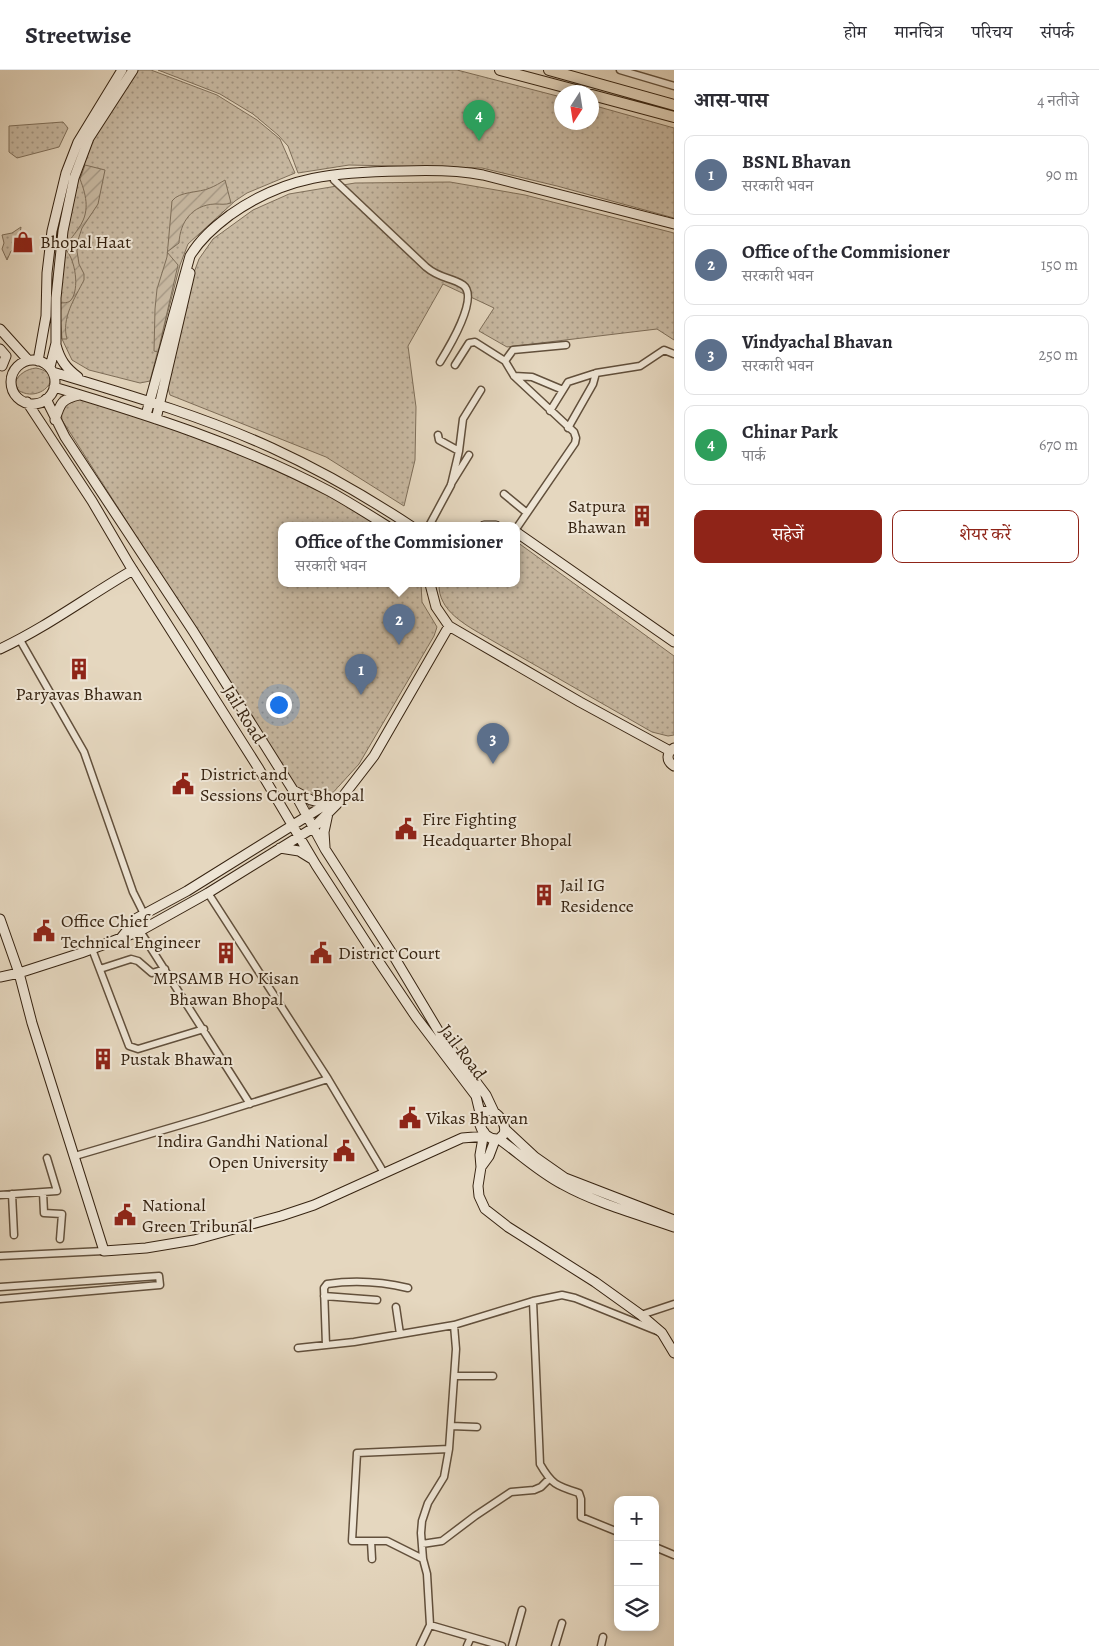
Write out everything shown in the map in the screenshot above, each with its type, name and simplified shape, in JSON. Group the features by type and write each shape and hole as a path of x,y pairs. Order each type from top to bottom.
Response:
{"main road":[{"path":"500,70 557,85"},
{"path":"549,70 674,105"},
{"path":"599,97 674,117"}],"street":[{"path":"38,361 46,316 47,273 52,231 66,173 81,137 122,70"},
{"path":"26,402 39,403 46,400 54,387 55,381 51,370 56,343 56,298 63,231 74,178 89,138 133,70"},
{"path":"620,70 674,86"},
{"path":"146,415 187,264 196,246 210,230 250,201 294,182 367,172 466,172 674,224"},
{"path":"156,419 192,264 200,249 218,230 252,205 293,188 362,176 449,176 477,179 674,229"},
{"path":"334,180 435,275 457,282 468,289 468,302 456,337 440,362"},
{"path":"0,329 10,357"},
{"path":"0,338 10,357 18,366 12,377"},
{"path":"455,365 472,342 505,361 514,376 574,432 575,443 520,524"},
{"path":"56,343 60,358 68,370 84,381"},
{"path":"505,361 513,350 566,345"},
{"path":"550,411 568,382 596,373 640,366 664,350 674,354"},
{"path":"10,357 38,361 51,370 231,431 271,448 330,478 404,522"},
{"name":"Jail Road","path":"10,357 11,384 15,394 26,402 92,501 314,861 401,995 476,1096 481,1119 490,1137"},
{"path":"568,428 593,384 596,373"},
{"path":"514,376 532,378 563,390"},
{"path":"54,387 146,415 232,446 329,491 380,522"},
{"path":"430,522 450,485 459,451 463,419 481,390"},
{"path":"55,420 59,407 64,400 79,395"},
{"name":"Jail Road","path":"46,400 55,420 193,630 293,790 325,849 393,955 442,1037 486,1095 506,1130 535,1158 565,1178 674,1220"},
{"path":"438,435 439,440 459,451"},
{"path":"450,485 457,478 469,455"},
{"path":"504,494 527,513"},
{"path":"520,534 674,642"},
{"path":"0,649 20,640 133,570"},
{"path":"431,587 436,607 449,626 580,702 672,749 668,754 668,761 674,766"},
{"path":"0,977 19,973 140,931 208,893 313,828 327,808 346,791 374,756 449,626"},
{"path":"20,640 84,752 133,892 144,914"},
{"path":"293,790 327,808"},
{"path":"121,938 133,921 144,914 187,891 306,816 327,808"},
{"path":"325,849 324,832 327,808"},
{"path":"280,848 299,851 314,861"},
{"path":"208,893 328,1079 384,1173"},
{"path":"0,919 19,973 32,1022 104,1251"},
{"path":"140,931 250,1104"},
{"path":"92,949 129,1046 133,1049 204,1029"},
{"path":"100,969 131,959 138,961 152,973 165,969"},
{"path":"75,1156 328,1079"},
{"path":"0,1256 146,1248 228,1232 314,1205 462,1138 481,1119 486,1110 494,1112"},
{"path":"462,1138 490,1137 506,1130"},
{"path":"490,1137 480,1155 481,1167 478,1186 479,1196 485,1209 508,1227 595,1282 641,1315 662,1334 674,1353"},
{"path":"490,1137 564,1185 601,1201 674,1227"},
{"path":"0,1195 57,1191 47,1158"},
{"path":"43,1192 44,1213 62,1214 60,1238"},
{"path":"12,1194 14,1235"},
{"path":"0,1287 160,1276 160,1285 0,1299"},
{"path":"326,1345 325,1285 329,1283 362,1282 393,1284 408,1288"},
{"path":"298,1348 354,1342 454,1325 533,1301 562,1295 575,1298 662,1334"},
{"path":"324,1296 377,1300"},
{"path":"533,1301 540,1464 555,1485 579,1493 581,1517 614,1530"},
{"path":"641,1315 674,1304"},
{"path":"396,1307 400,1334"},
{"path":"420,1646 430,1624 427,1574 422,1544 422,1521 428,1503 444,1477 449,1449 455,1376 456,1349 454,1325"},
{"path":"455,1376 493,1376"},
{"path":"451,1426 477,1427"},
{"path":"424,1563 387,1541 352,1541 357,1453 449,1449"},
{"path":"422,1544 442,1541 511,1492 534,1490 541,1487 549,1479"},
{"path":"371,1541 372,1559"},
{"path":"659,1549 674,1555"},
{"path":"512,1646 522,1610"},
{"path":"555,1646 562,1623"},
{"path":"430,1624 502,1646"},
{"path":"467,1646 471,1637"},
{"path":"601,1646 603,1637"}],"shaded area":[{"path":"136,70 151,70 217,95 257,120 280,139 295,173 247,193 235,201 188,244 180,265 150,381 140,383 89,370 72,360 62,339 59,303 65,239 75,187 90,143"},
{"path":"158,70 457,70 554,95 554,130 599,130 599,107 674,128 674,218 482,168 349,165 298,173 288,146 278,135 253,114 220,94"},
{"path":"63,122 68,128 59,147 17,158 9,152 9,126"},
{"path":"85,165 105,170 98,204 82,228 78,240 77,251 84,280 67,316 67,339 62,339 59,303 71,300 74,295 76,282 72,260 66,250 69,241 82,223 86,211 86,199 80,179"},
{"path":"225,180 231,203 207,205 194,211 182,228 179,243 167,252 172,201 179,195 205,190"},
{"path":"450,182 525,195 674,233 674,340 657,329 507,347 479,331 494,308 443,284 408,346 416,407 415,460 404,506 326,457 170,395 166,381 189,286 199,259 213,239 253,210 289,194 355,183"},
{"path":"21,227 18,247 11,251 7,260 2,249 4,243 2,235 12,233"},
{"path":"167,252 178,265 158,352 154,351 155,309 157,289"},
{"path":"36,368 45,371 50,376 50,382 47,387 35,394 26,394 18,390 15,383 18,377 29,369"},
{"path":"65,394 172,424 316,486 376,522 278,522 278,587 421,587 422,602 437,627 434,636 359,764 329,797 310,808 62,420 60,397"},
{"path":"520,544 674,656 674,735 668,736 652,732 478,632 462,622 448,609 440,594 439,587 520,587"}],"place":[{"name":"Chinar Park","path":"479,141"},
{"name":"Bhopal Haat","path":"23,242"},
{"name":"Satpura Bhawan","path":"642,516"},
{"name":"Office of the Commisioner","path":"399,645"},
{"name":"Paryavas Bhawan","path":"79,669"},
{"name":"BSNL Bhavan","path":"361,695"},
{"name":"Vindyachal Bhavan","path":"493,764"},
{"name":"District and Sessions Court Bhopal","path":"183,784"},
{"name":"Fire Fighting Headquarter Bhopal","path":"406,829"},
{"name":"Jail IG Residence","path":"544,895"},
{"name":"Office Chief Technical Engineer","path":"44,931"},
{"name":"MPSAMB HO Kisan Bhawan Bhopal","path":"226,953"},
{"name":"District Court","path":"321,953"},
{"name":"Pustak Bhawan","path":"103,1059"},
{"name":"Vikas Bhawan","path":"410,1118"},
{"name":"Indira Gandhi National Open University","path":"344,1151"},
{"name":"National Green Tribunal","path":"125,1215"}]}
